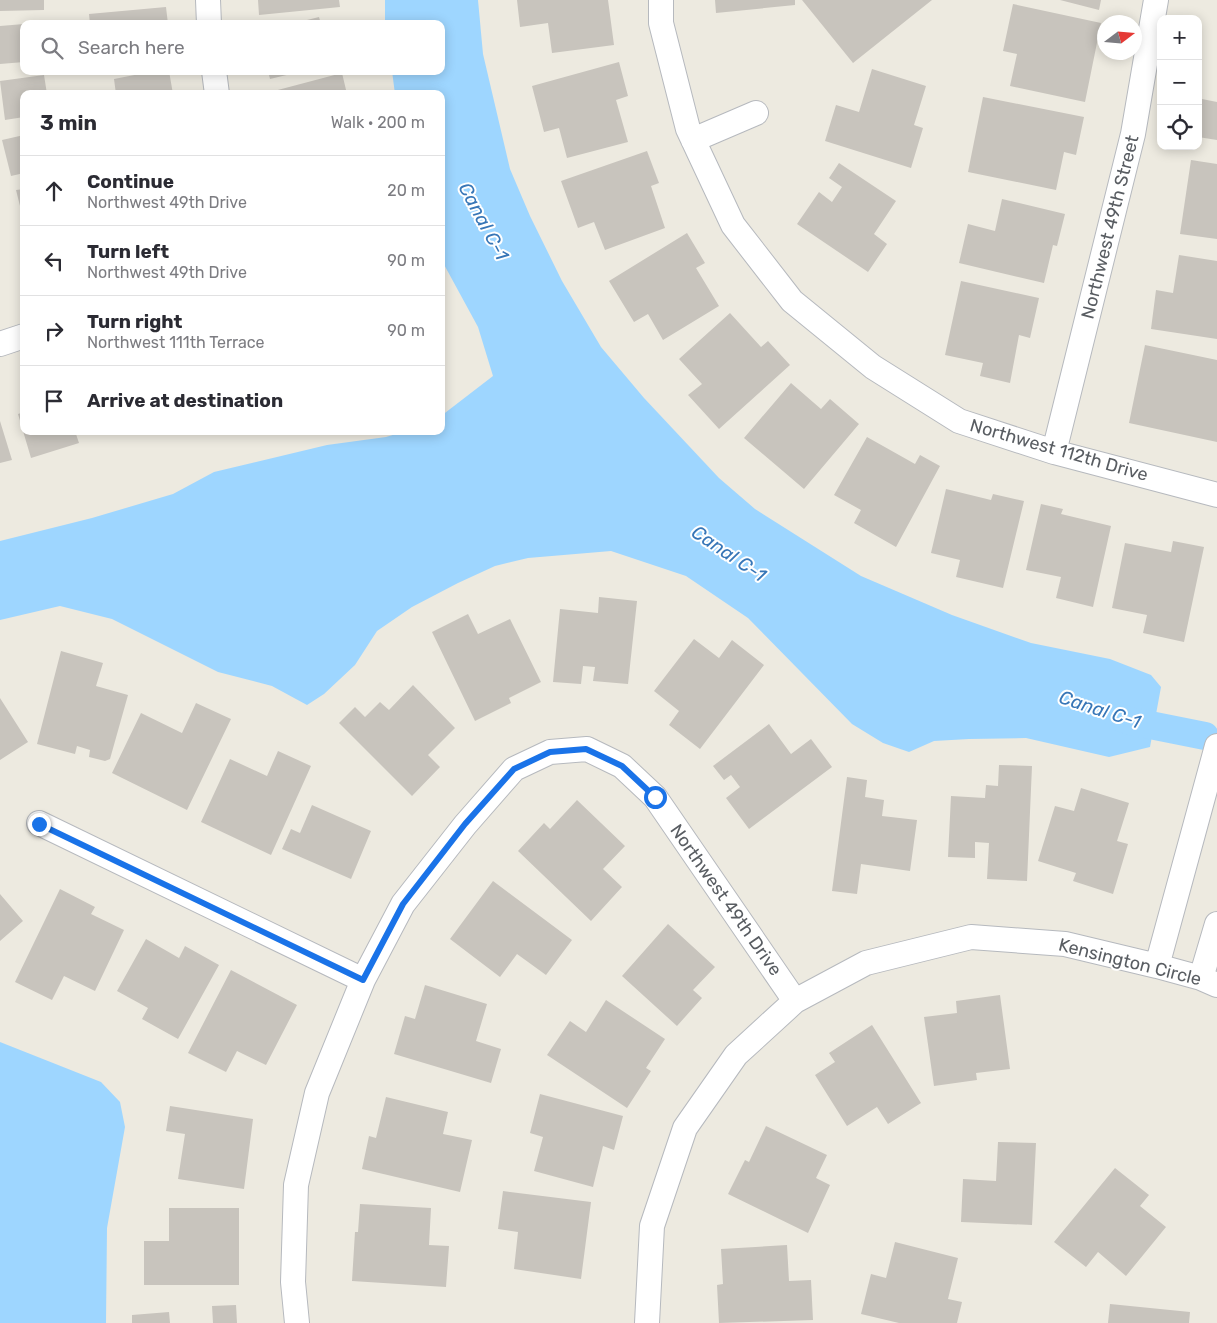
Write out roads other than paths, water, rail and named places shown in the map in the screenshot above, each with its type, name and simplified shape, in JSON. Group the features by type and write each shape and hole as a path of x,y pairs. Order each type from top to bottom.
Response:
{"street":[{"path":"208,0 208,20"},
{"name":"Northwest 112th Drive","path":"661,0 662,23 688,129 733,225 792,301 873,367 959,421 1054,452 1217,495"},
{"name":"Northwest 49th Street","path":"1054,452 1133,134 1156,0"},
{"path":"215,75 216,90"},
{"path":"693,140 756,113"},
{"path":"1157,966 1217,746"},
{"name":"Northwest 49th Drive","path":"296,1323 293,1282 296,1185 317,1093 363,980 403,904 465,824 514,769 550,752 586,749 622,766 655,797 795,1001"},
{"path":"39,824 363,980"},
{"path":"1209,982 1217,924"},
{"name":"Kensington Circle","path":"647,1323 652,1226 685,1128 736,1055 795,1001 866,963 971,937 1065,944 1157,966 1209,982"}],"water":[{"path":"385,0 478,0 483,54 510,169 530,216 562,281 601,347 644,398 719,478 755,509 861,576 952,615 1031,643 1110,659 1151,675 1161,687 1150,747 1109,757 1026,738 934,741 909,752 883,743 852,724 748,618 686,576 611,551 528,558 495,566 458,583 412,607 377,631 355,665 324,694 307,705 272,686 218,672 112,619 60,606 0,620 0,541 92,518 173,494 214,472 327,445 393,435 445,435 445,413 493,376 478,327 445,266 445,90 394,90 393,75 445,75 445,20 385,20"},
{"path":"0,1042 101,1082 120,1102 125,1127 107,1228 106,1323 0,1323"}],"waterway":[{"name":"Canal C-1","path":"1117,716 1130,721 1205,736"}]}
